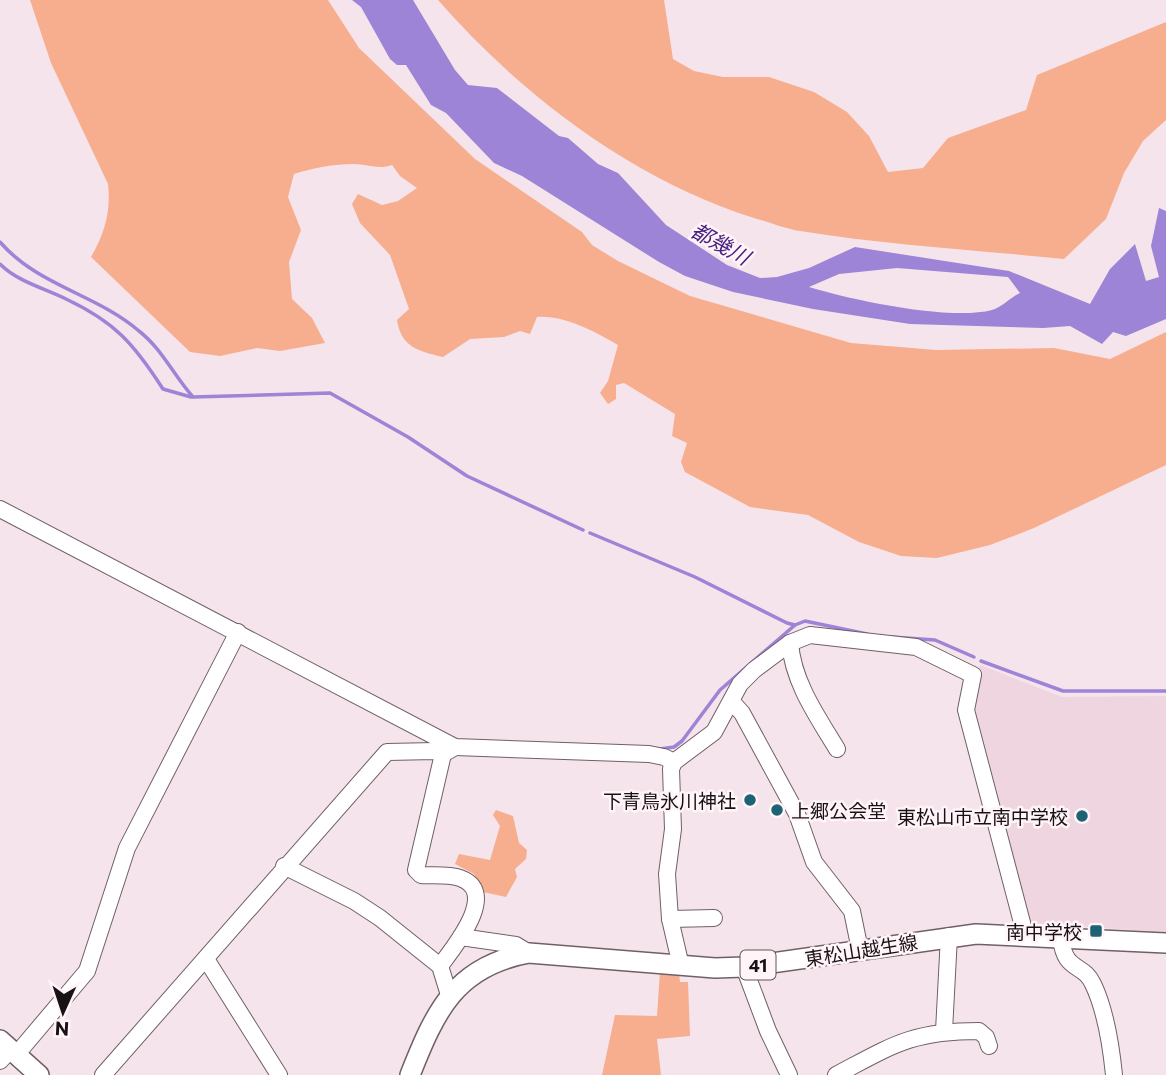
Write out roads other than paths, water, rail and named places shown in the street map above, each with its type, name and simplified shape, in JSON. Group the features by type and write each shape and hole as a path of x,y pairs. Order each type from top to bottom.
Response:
{"main road":[{"name":"東松山越生線","path":"410,1075 435,1018 449,995 479,970 513,956 529,953 681,966 744,967 949,936 1025,934 1166,943"},
{"path":"7,1051 39,1075"}],"street":[{"path":"0,509 237,632 449,750"},
{"path":"7,1051 87,971 127,848 237,632"},
{"path":"681,966 670,919 667,874 673,829 670,780 674,762 714,732 740,684 789,643 820,634 916,647 973,676 966,710 1025,934"},
{"path":"789,643 791,660 802,687 837,749"},
{"path":"732,702 742,713 792,804 814,862 852,911 860,950"},
{"path":"440,966 461,937 476,906 473,889 461,878 421,876 416,870 449,750"},
{"path":"103,1075 387,752 449,750 649,754 674,762"},
{"path":"284,866 355,901 440,966 449,995"},
{"path":"670,919 714,918"},
{"path":"944,1031 949,936"},
{"path":"461,937 516,945 529,953"},
{"path":"1061,937 1065,958 1093,984 1108,1034 1114,1075"},
{"path":"206,959 279,1075"},
{"path":"744,967 768,1031 789,1075"},
{"path":"836,1075 911,1037 944,1031 979,1031 986,1037 989,1046"}],"waterway":[{"path":"0,242 15,257 49,280 122,318 139,331 154,346 193,397 330,393 408,437 467,476 583,530"},
{"path":"0,264 23,280 98,316 132,347 163,389 191,397"},
{"path":"590,533 695,577 787,623 795,625 805,621 867,634"},
{"path":"660,749 674,747 682,741 720,690 795,625"},
{"path":"892,637 935,640 974,657"},
{"path":"981,661 1063,691 1166,691"}],"place":[{"name":"下青鳥氷川神社","path":"750,800"},
{"name":"上郷公会堂","path":"777,810"},
{"name":"東松山市立南中学校","path":"1082,816"},
{"name":"南中学校","path":"1096,931"}],"water label":[{"name":"都幾川","path":"721,243"}]}
